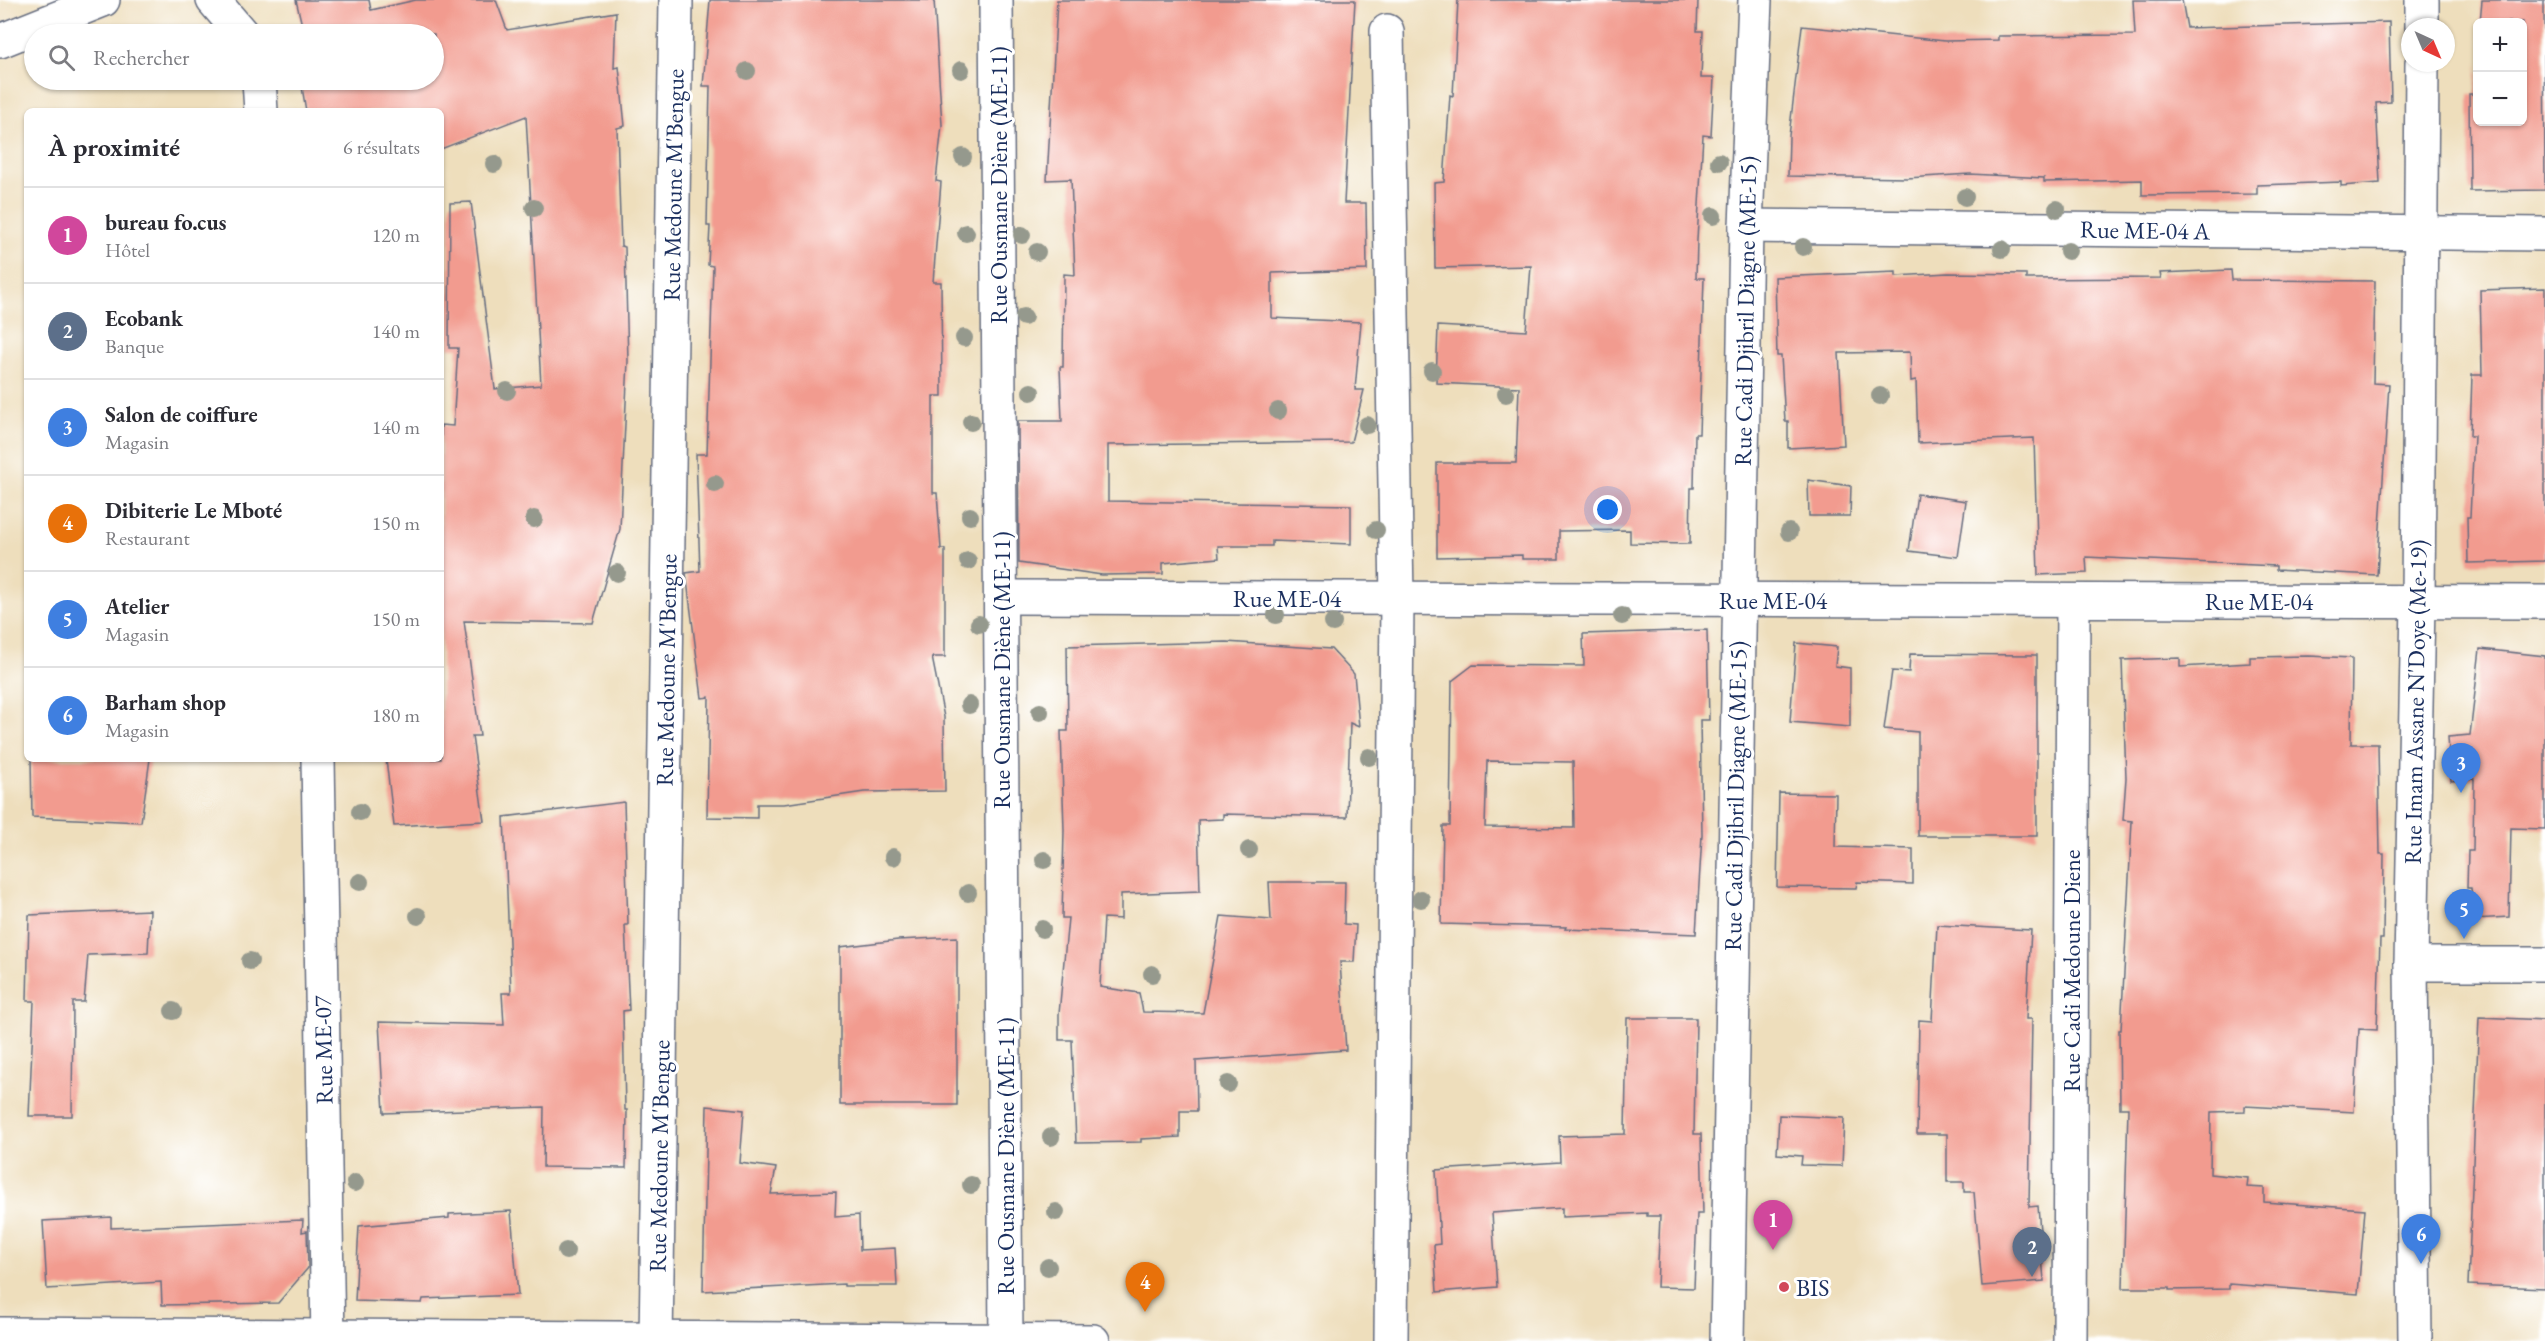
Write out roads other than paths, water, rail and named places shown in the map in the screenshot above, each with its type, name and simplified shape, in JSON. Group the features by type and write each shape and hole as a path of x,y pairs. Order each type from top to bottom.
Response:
{"main road":[{"path":"43,24 103,0"},
{"path":"213,0 233,24"},
{"name":"Rue Medoune M'Bengue","path":"656,1340 676,0"},
{"name":"Rue Ousmane Diène (ME-11)","path":"996,0 1006,1341"},
{"name":"Rue Cadi Djibril Diagne (ME-15)","path":"1726,1341 1746,226 1755,0"},
{"path":"2422,0 2422,18"},
{"path":"0,41 24,31"},
{"path":"1387,31 1397,598 1391,1341"},
{"name":"Rue Imam Assane N'Doye (Me-19)","path":"2415,1341 2411,964 2418,602 2422,72"},
{"path":"260,90 261,108"},
{"name":"Rue ME-04 A","path":"1746,226 2545,234"},
{"name":"Rue ME-04","path":"1001,597 2545,602"},
{"name":"Rue Cadi Medoune Diene","path":"2070,1341 2073,601"},
{"name":"Rue ME-07","path":"318,762 328,1339"},
{"path":"2411,964 2545,964"},
{"path":"0,1334 328,1339 1093,1341"}],"place":[{"name":"Salon de coiffure","path":"2461,793"},
{"name":"Atelier","path":"2464,939"},
{"name":"bureau fo.cus","path":"1773,1250"},
{"name":"Barham shop","path":"2421,1264"},
{"name":"Ecobank","path":"2032,1277"},
{"name":"BIS","path":"1784,1287"},
{"name":"Dibiterie Le Mboté","path":"1145,1312"}]}
